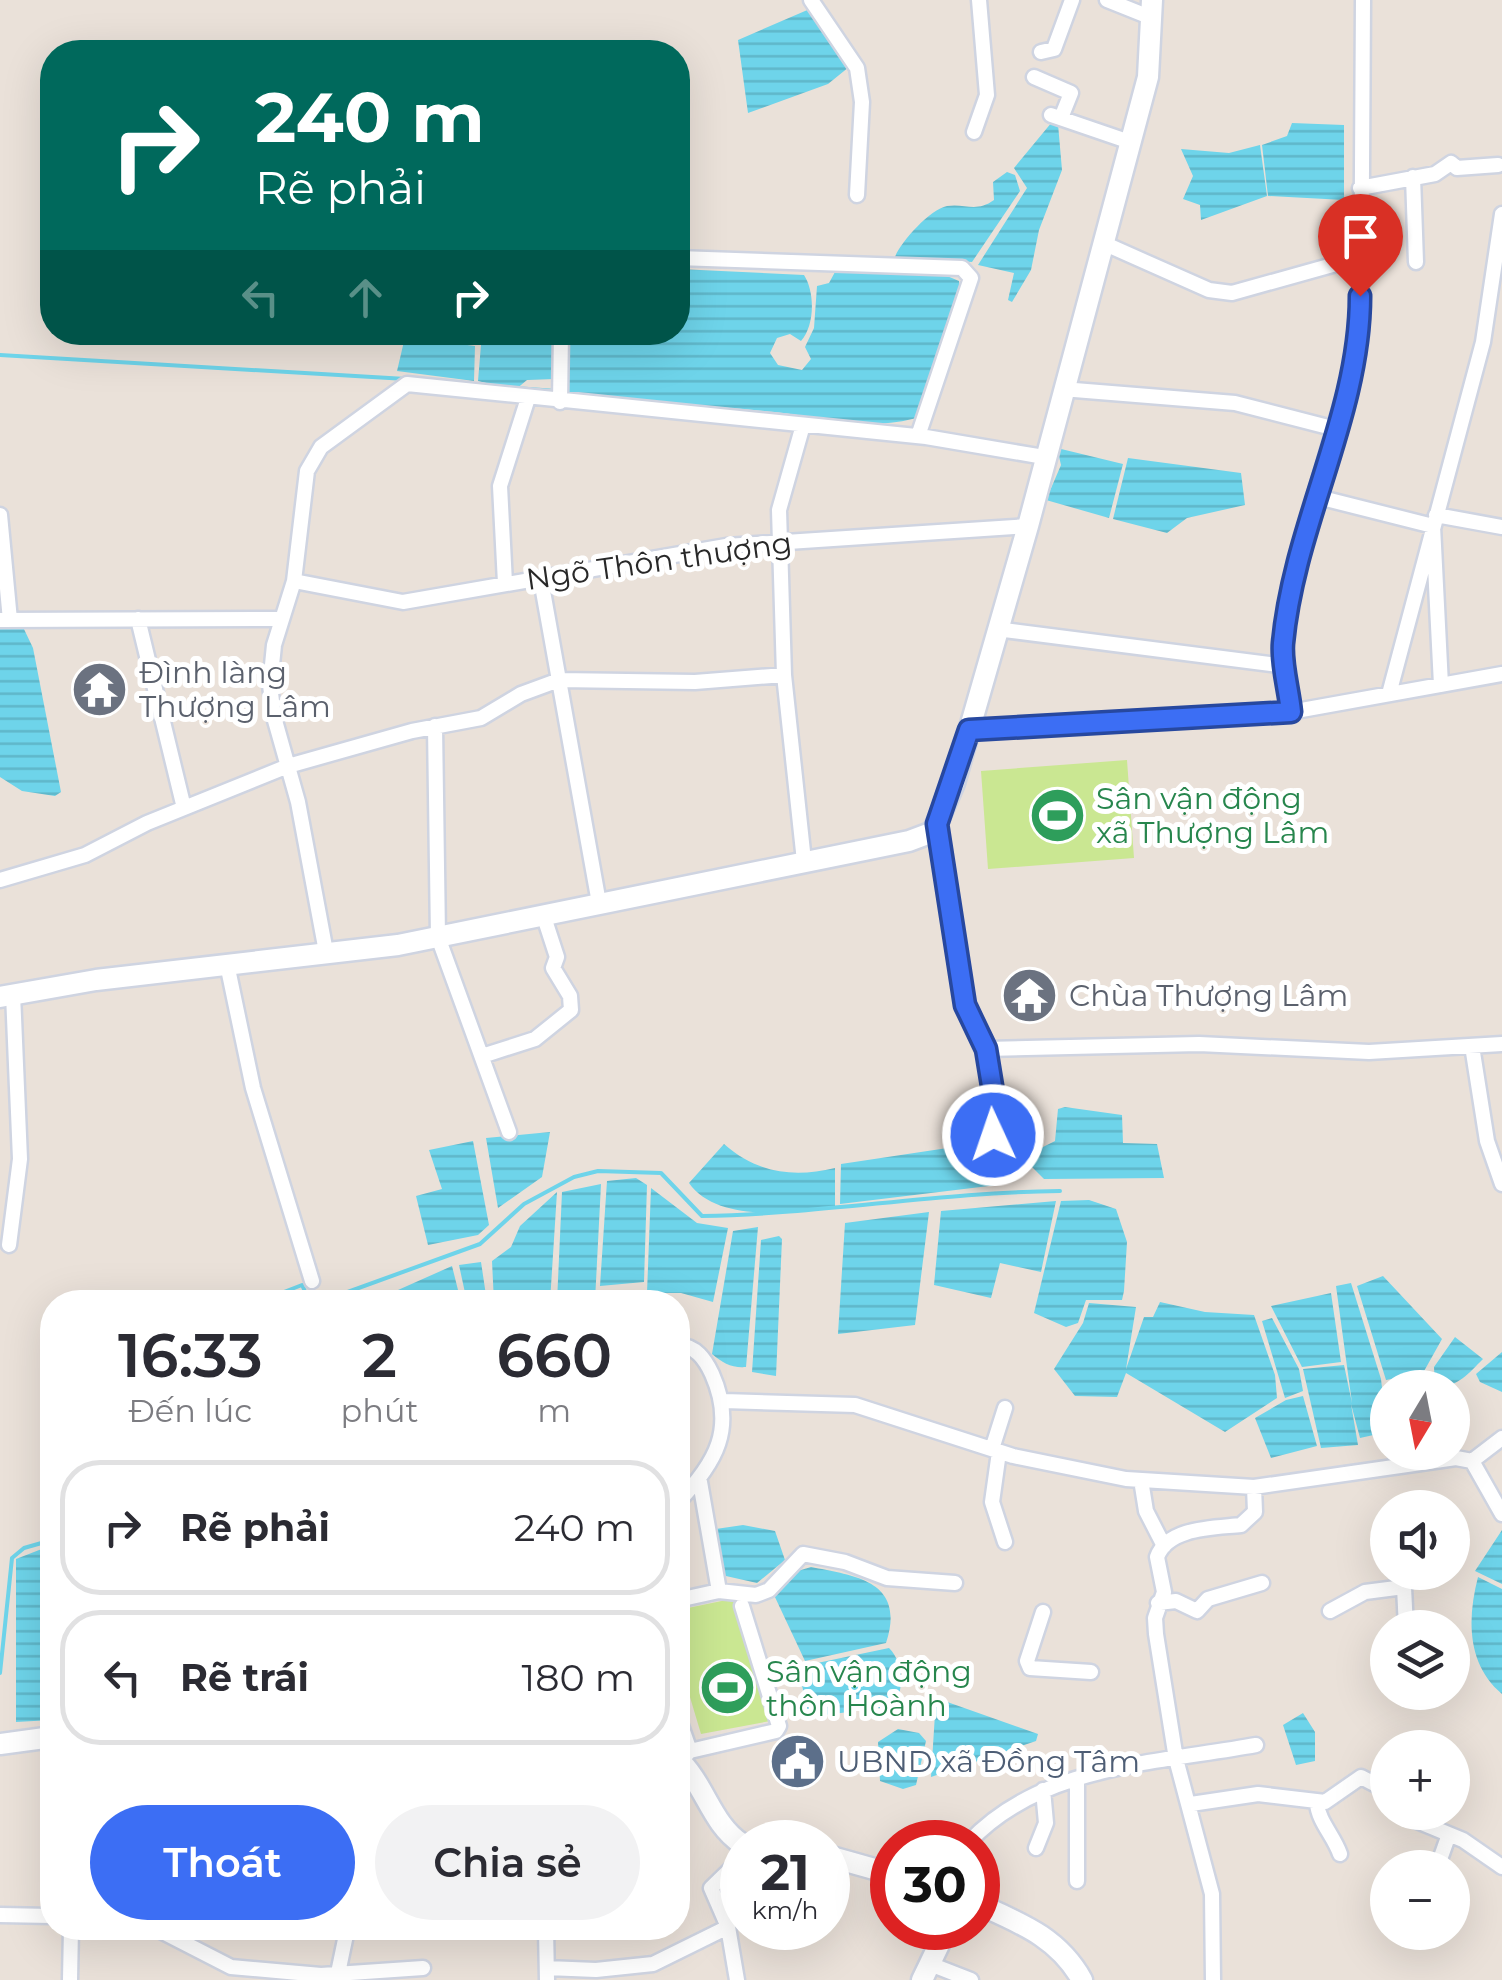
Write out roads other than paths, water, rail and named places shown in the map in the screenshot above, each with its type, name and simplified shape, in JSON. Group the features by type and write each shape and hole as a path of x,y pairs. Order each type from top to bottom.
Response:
{"street":[{"path":"813,0 857,68 862,102 857,195"},
{"path":"974,132 987,95 980,0"},
{"path":"1041,52 1054,49 1072,0"},
{"path":"9,1245 20,1159 7,995 438,936 908,841 933,832 969,730 1028,526 1148,77 1152,9 1107,0"},
{"path":"1291,712 1282,646 1306,526 1318,497 1360,336 1363,0"},
{"path":"1034,77 1071,93 1056,117 1130,142"},
{"path":"1360,188 1435,174 1451,163 1457,168 1498,165"},
{"path":"1413,177 1416,262"},
{"path":"1389,694 1483,342 1502,214"},
{"path":"1103,243 1209,290 1232,293 1360,257"},
{"path":"690,258 962,268 971,278 918,436"},
{"path":"1483,342 1502,344"},
{"path":"560,402 561,345"},
{"path":"326,952 270,685 281,619 294,581 307,471 321,446 407,384 918,436 1044,457"},
{"path":"1062,389 1236,403 1336,428"},
{"path":"505,583 500,486 528,398"},
{"path":"803,425 779,510 784,676 804,861"},
{"path":"1318,497 1435,520 1502,527"},
{"path":"0,515 5,620 281,619"},
{"path":"1435,520 1441,685"},
{"name":"Ngõ Thôn thượng","path":"294,581 403,602 726,546 1028,526"},
{"path":"541,580 600,902"},
{"path":"138,619 184,808"},
{"path":"996,629 1286,666"},
{"path":"969,730 1291,712 1502,674"},
{"path":"0,880 85,855 184,808 288,766 435,726 482,718 520,694 559,680 695,682 784,676"},
{"path":"435,726 438,936 509,1132"},
{"path":"937,824 965,1005 986,1049 995,1104 990,1143"},
{"path":"482,1056 536,1039 571,1010 570,996 553,968 557,956 543,914"},
{"path":"227,964 253,1088 312,1281"},
{"path":"986,1049 1199,1044 1370,1052 1502,1044"},
{"path":"1472,1046 1488,1142 1502,1184"},
{"path":"690,1351 704,1358 724,1401 724,1419 713,1457 700,1482 690,1491"},
{"path":"724,1401 855,1405 995,1451 1142,1480 1254,1488 1438,1458 1472,1461 1502,1438"},
{"path":"1005,1408 995,1451 992,1502 1005,1542"},
{"path":"1472,1461 1502,1514"},
{"path":"1142,1480 1146,1511 1164,1546"},
{"path":"700,1482 719,1591"},
{"path":"1212,1980 1212,1894 1176,1759 1156,1634 1158,1603 1164,1592 1156,1557 1164,1546 1197,1529 1242,1526 1255,1512 1254,1488"},
{"path":"690,1597 719,1591 756,1595 769,1590 804,1554 845,1562 887,1578 955,1583"},
{"path":"1158,1603 1176,1601 1197,1611 1208,1600 1262,1583"},
{"path":"1330,1611 1365,1592 1404,1587 1406,1610"},
{"path":"690,1755 776,1731 778,1726 742,1606"},
{"path":"1043,1612 1027,1661 1030,1668 1092,1672"},
{"path":"0,1744 40,1739"},
{"path":"997,1820 1025,1798 1077,1779 1256,1745"},
{"path":"690,1771 720,1821"},
{"path":"1191,1804 1258,1794 1316,1803 1331,1798 1354,1778 1370,1782"},
{"path":"1076,1880 1077,1779"},
{"path":"1036,1848 1046,1823 1043,1790"},
{"path":"1316,1803 1318,1814 1334,1833 1340,1854"},
{"path":"1438,1830 1463,1840 1502,1867"},
{"path":"1443,1850 1448,1836"},
{"path":"720,1879 711,1888 720,1908"},
{"path":"1000,1914 1036,1930 1070,1959 1082,1980"},
{"path":"0,1915 40,1916"},
{"path":"546,1940 547,1974 596,1970 652,1972 720,1931"},
{"path":"70,1980 71,1940"},
{"path":"179,1940 231,1967 338,1974 422,1968"},
{"path":"338,1974 341,1940"},
{"path":"732,1950 737,1980"},
{"path":"926,1972 971,1980"}],"water":[{"path":"812,8 849,67 828,84 748,113 738,40"},
{"path":"1052,122 1058,124 1062,170 1039,230 1031,270 1012,302 1008,300 1014,273 978,265 1027,188 1014,168"},
{"path":"1292,123 1344,125 1344,200 1268,196 1262,145 1287,136"},
{"path":"1260,145 1267,196 1201,220 1200,205 1183,199 1193,176 1181,149 1229,153"},
{"path":"1007,172 1015,175 1020,191 972,262 895,257 916,227 940,208 982,206 994,200 993,182"},
{"path":"690,270 804,275 812,308 806,334 801,341 790,334 777,338 770,353 778,365 802,370 811,359 805,347 814,328 817,286 829,283 835,272 940,273 959,281 960,298 919,417 883,423 847,422 775,412 568,396 568,345 690,345"},
{"path":"403,345 475,346 474,381 397,371"},
{"path":"481,345 556,345 554,379 527,380 515,390 478,381"},
{"path":"1057,448 1123,464 1109,518 1046,500 1061,465"},
{"path":"1128,458 1241,473 1245,505 1187,518 1167,533 1113,519"},
{"path":"0,627 23,627 33,648 61,792 55,796 22,791 0,777"},
{"path":"1058,1109 1122,1115 1123,1143 1157,1144 1164,1178 1044,1179 1028,1163 1029,1154 1055,1141"},
{"path":"550,1132 542,1177 498,1208 486,1138"},
{"path":"473,1141 489,1225 478,1235 428,1245 416,1196 442,1189 429,1150"},
{"path":"724,1144 749,1161 776,1171 805,1173 835,1168 835,1208 757,1212 736,1210 702,1196 689,1183"},
{"path":"974,1144 997,1148 997,1185 840,1204 841,1164"},
{"path":"636,1178 647,1185 644,1282 600,1286 607,1181"},
{"path":"601,1184 596,1290 558,1290 562,1192"},
{"path":"651,1188 697,1223 728,1228 713,1302 690,1296 690,1290 647,1290"},
{"path":"557,1192 551,1290 493,1290 492,1261 511,1247 520,1226"},
{"path":"1089,1200 1116,1209 1127,1242 1124,1291 1122,1300 1086,1300 1078,1323 1066,1327 1034,1313 1061,1201"},
{"path":"1056,1201 1041,1272 1000,1263 991,1298 934,1285 941,1211"},
{"path":"929,1212 915,1325 838,1334 845,1223"},
{"path":"758,1227 746,1367 736,1367 712,1354 733,1231"},
{"path":"779,1236 782,1239 776,1376 752,1372 761,1240"},
{"path":"481,1262 485,1290 464,1290 459,1265"},
{"path":"452,1266 458,1290 398,1290"},
{"path":"1383,1276 1442,1339 1425,1370 1383,1370 1357,1286"},
{"path":"1351,1283 1378,1370 1370,1370 1370,1436 1360,1438 1351,1404 1358,1445 1321,1448 1303,1369 1344,1365 1352,1403 1336,1286"},
{"path":"1331,1293 1341,1362 1302,1367 1271,1306"},
{"path":"1160,1302 1205,1312 1254,1315 1275,1375 1277,1398 1225,1432 1126,1373 1117,1397 1075,1396 1054,1369 1083,1323 1089,1303 1136,1307 1126,1369 1144,1317 1153,1317"},
{"path":"1272,1318 1299,1369 1303,1391 1285,1398 1262,1321"},
{"path":"1455,1337 1483,1359 1470,1372 1434,1367"},
{"path":"1502,1352 1502,1392 1480,1382 1476,1374"},
{"path":"1303,1396 1317,1446 1271,1458 1255,1418 1286,1400"},
{"path":"743,1525 775,1531 785,1560 757,1583 717,1574 709,1530"},
{"path":"1502,1530 1502,1584 1475,1571"},
{"path":"40,1550 40,1721 16,1722 16,1559"},
{"path":"811,1567 874,1585 889,1607 886,1643 805,1661 774,1595 791,1573"},
{"path":"1478,1577 1502,1589 1502,1694 1490,1682 1476,1655 1472,1609"},
{"path":"889,1648 901,1675 896,1706 809,1717 798,1667"},
{"path":"936,1698 1038,1734 1036,1741 931,1777"},
{"path":"1303,1713 1315,1732 1315,1761 1296,1765 1283,1725"},
{"path":"898,1729 919,1733 926,1741 916,1785 903,1789 880,1781 878,1742"}],"waterway":[{"path":"0,355 406,379"},
{"path":"515,388 556,391"},
{"path":"353,1290 480,1244 524,1204 574,1177 598,1171 661,1173 702,1216 1060,1191"},
{"path":"289,1290 302,1285 304,1290"},
{"path":"0,1673 12,1558 24,1548 40,1543"}],"place":[{"name":"Đình làng Thượng Lâm","path":"100,689"},
{"name":"Sân vận động xã Thượng Lâm","path":"1057,815"},
{"name":"Chùa Thượng Lâm","path":"1030,995"},
{"name":"Sân vận động thôn Hoành","path":"727,1688"},
{"name":"UBND xã Đồng Tâm","path":"798,1761"}]}
